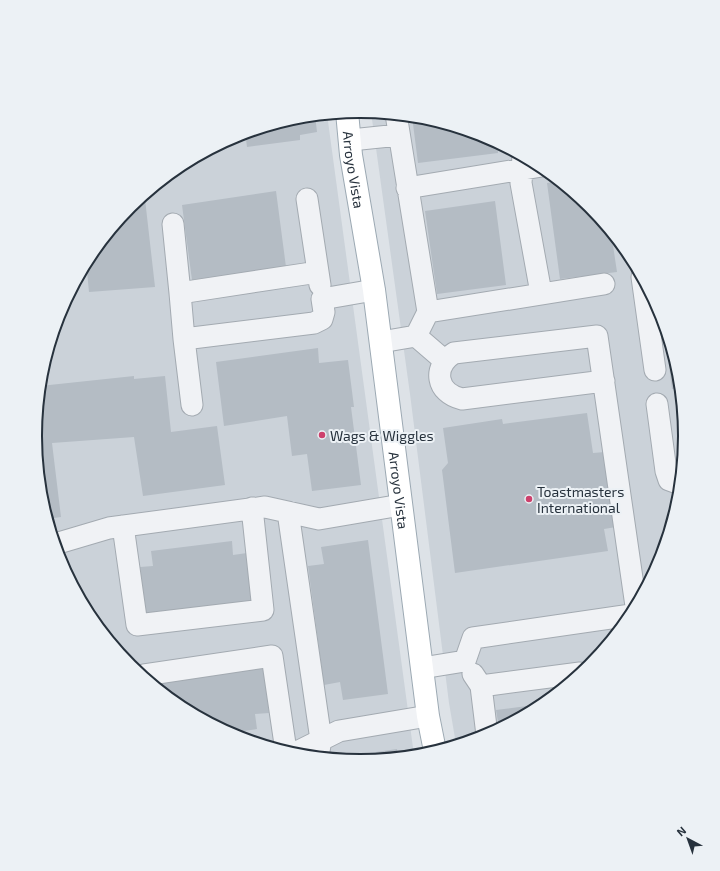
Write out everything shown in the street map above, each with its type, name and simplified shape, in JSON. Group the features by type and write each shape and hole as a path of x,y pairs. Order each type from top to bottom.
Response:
{"main road":[{"name":"Arroyo Vista","path":"348,118 351,155 374,290 428,716 434,745"}],"lane":[{"path":"397,120 428,312 416,336"},
{"path":"350,140 399,135"},
{"path":"407,188 526,165"},
{"path":"528,166 521,183 541,294"},
{"path":"184,339 314,322 322,319 324,312 307,199"},
{"path":"173,224 192,404"},
{"path":"180,293 318,272"},
{"path":"428,312 604,284"},
{"path":"322,299 374,290"},
{"path":"645,296 655,370"},
{"path":"381,342 416,336"},
{"path":"416,336 444,361"},
{"path":"604,381 462,399 447,393 442,387 440,371 447,357 454,353 597,336 604,381 635,596"},
{"path":"657,404 666,470 669,480 674,482"},
{"path":"61,542 109,528 252,508 265,507 320,518 401,505"},
{"path":"123,526 137,625 263,610 252,508"},
{"path":"288,512 320,748"},
{"path":"485,728 481,686 466,661 473,638 621,616"},
{"path":"149,674 272,656 285,744"},
{"path":"422,668 466,661"},
{"path":"481,686 571,674"},
{"path":"310,749 320,748 339,731 428,716"}],"shaded area":[{"path":"372,118 402,120 442,128 462,134 501,150 519,160 554,183 570,196 612,242 635,276 654,314 661,333 672,373 675,394 678,436 672,498 654,557 635,595 612,629 599,645 570,675 554,688 537,700 501,721 455,739 449,703 410,394"},
{"path":"328,119 413,749 402,751 360,754 339,753 318,751 278,743 258,737 219,721 183,700 166,688 150,675 121,645 96,612 85,594 66,557 59,538 48,498 45,477 42,436 43,415 48,373 53,353 66,314 75,295 85,276 108,242 150,196 183,171 201,160 219,150 258,134 278,128"}],"building":[{"path":"316,120 317,132 300,135 300,140 247,147 246,139 258,134 278,128"},
{"path":"413,122 462,134 498,149 498,153 418,163"},
{"path":"553,182 570,196 612,242 617,272 560,279 547,183"},
{"path":"276,191 286,267 192,280 182,205"},
{"path":"145,201 155,287 89,292 87,273 108,242"},
{"path":"495,201 506,285 437,294 425,211"},
{"path":"318,348 319,363 348,360 354,407 351,407 361,485 312,491 307,454 292,456 287,416 224,426 216,362"},
{"path":"668,356 674,389 672,389"},
{"path":"134,376 134,379 165,376 171,432 217,426 225,485 143,496 134,437 52,443 61,517 53,518 48,498 43,456 42,436 46,385"},
{"name":"Toastmasters International","path":"587,413 593,453 605,452 616,527 604,529 608,551 455,573 442,470 448,463 443,428 502,419 503,424"},
{"path":"368,540 388,694 343,700 340,682 324,685 308,566 324,564 321,547"},
{"path":"232,541 233,555 247,553 254,602 146,617 140,567 153,566 151,551"},
{"path":"263,665 269,713 255,714 257,729 243,731 219,721 201,711 156,680"},
{"path":"527,706 498,722 496,710"},
{"path":"397,749 397,751 381,753 363,754"}],"place":[{"name":"Wags & Wiggles","path":"322,435"},
{"name":"Toastmasters International","path":"529,499"}]}
